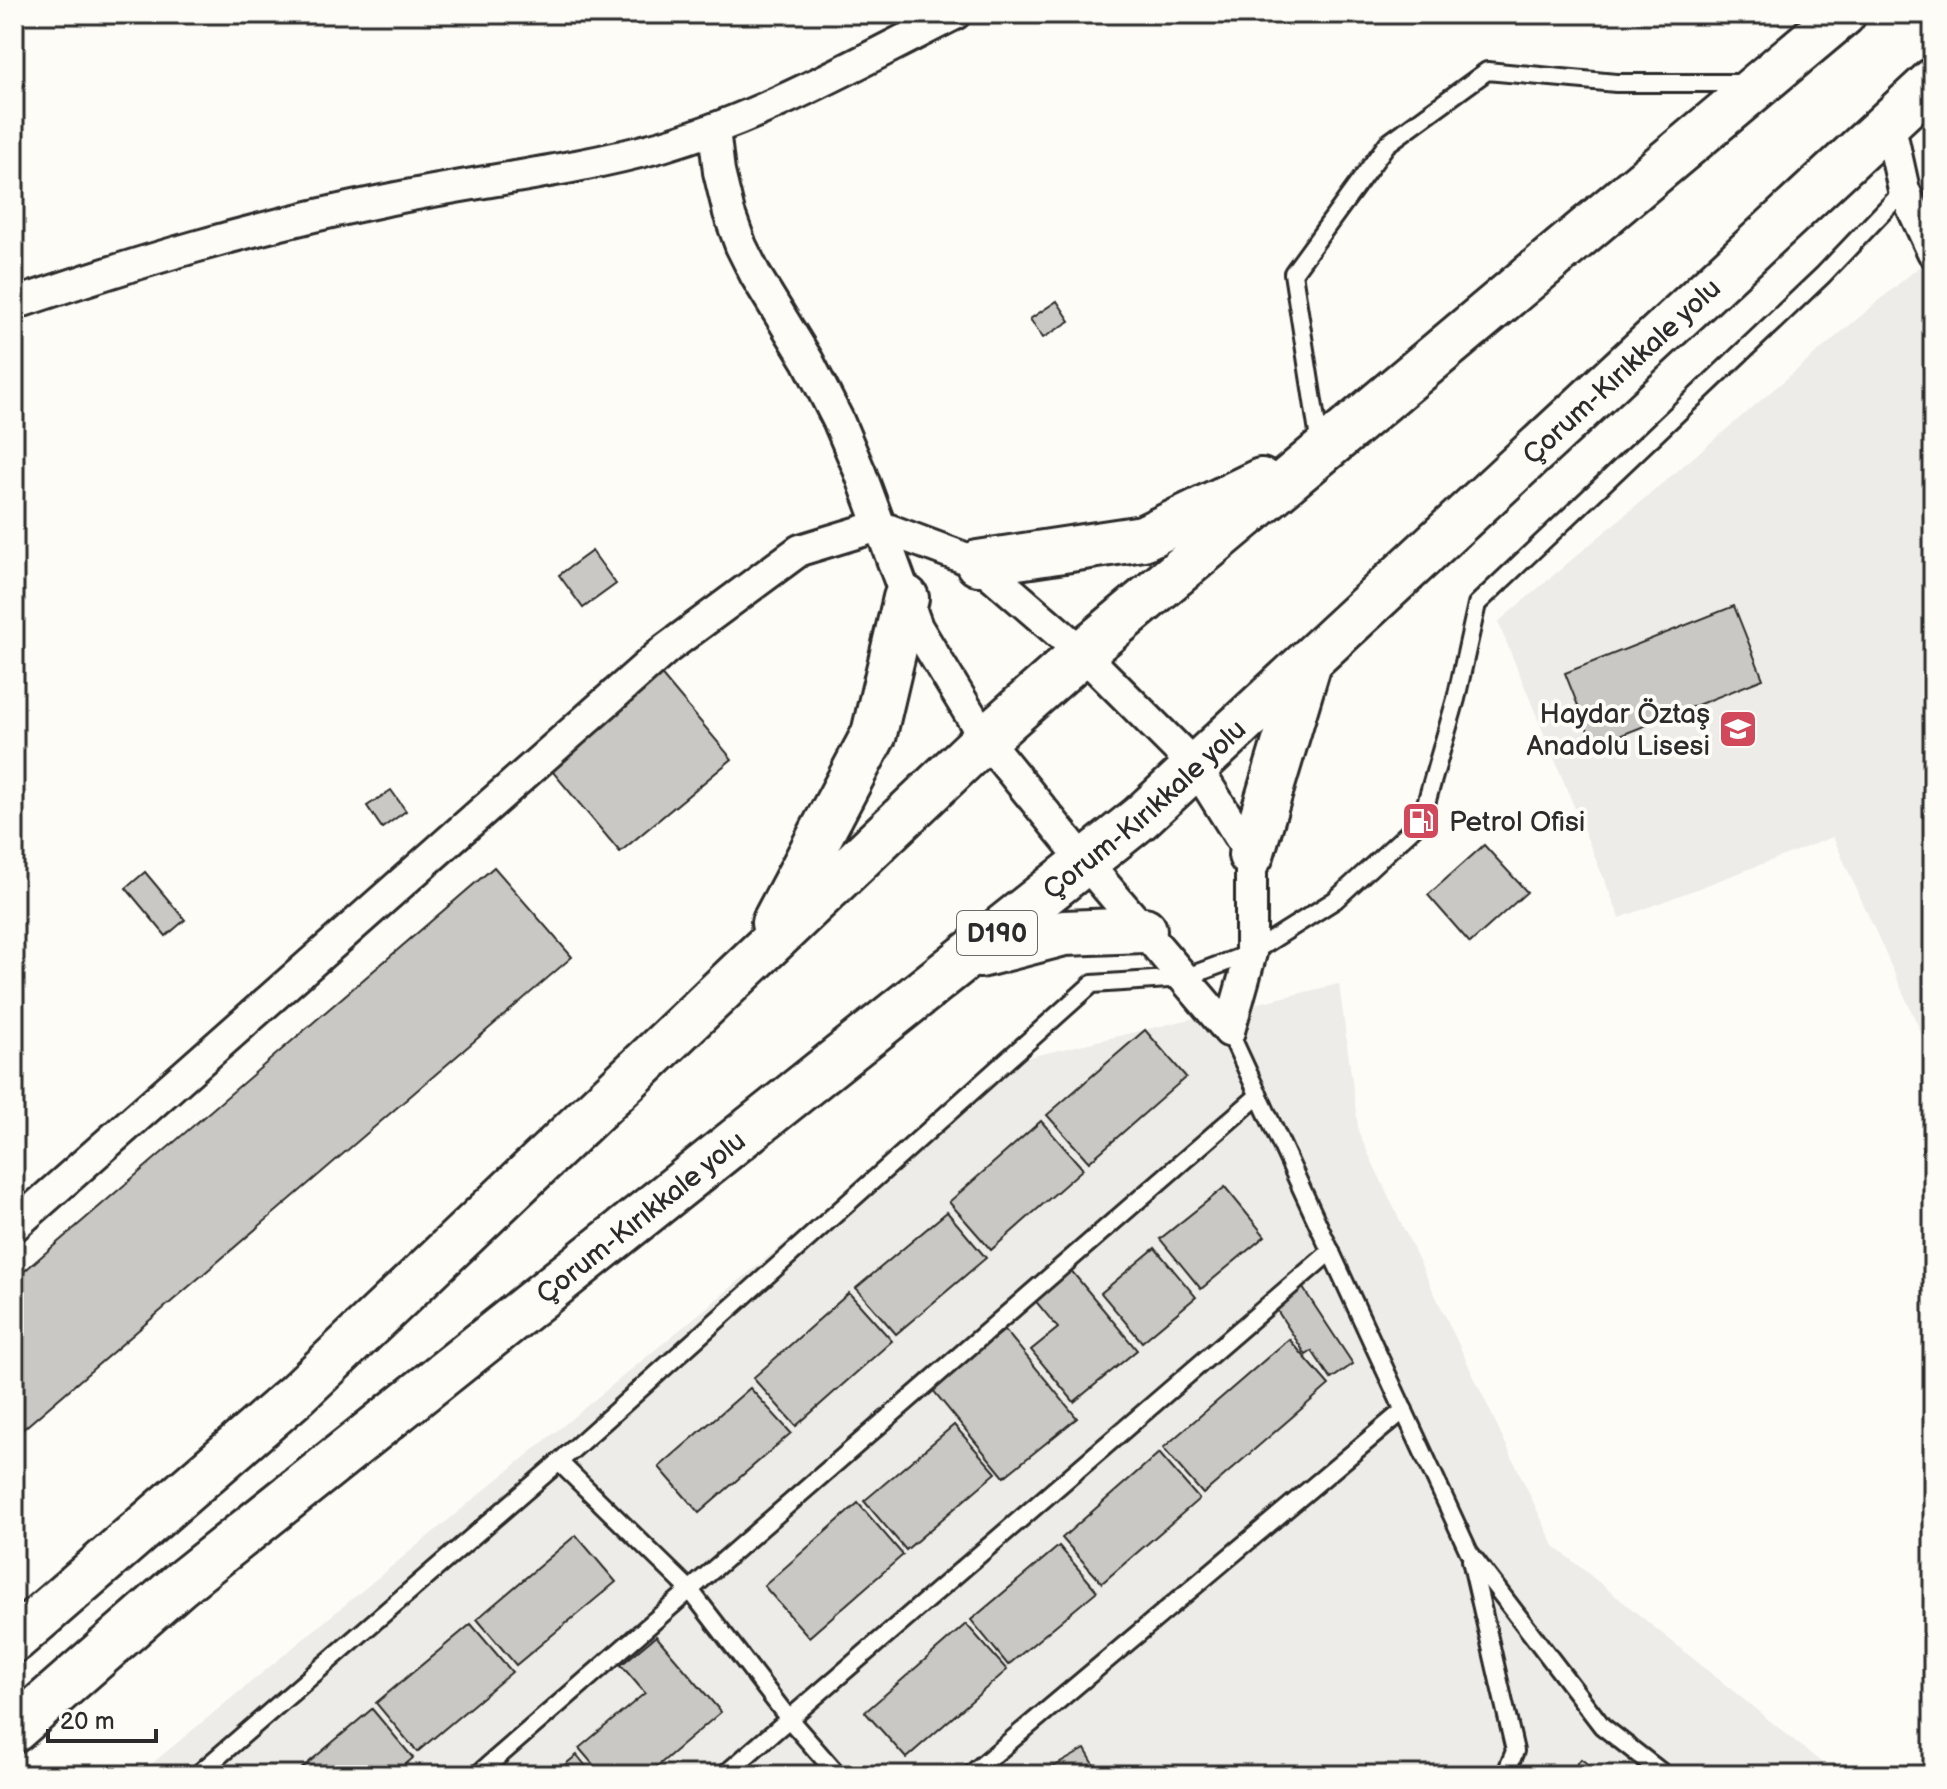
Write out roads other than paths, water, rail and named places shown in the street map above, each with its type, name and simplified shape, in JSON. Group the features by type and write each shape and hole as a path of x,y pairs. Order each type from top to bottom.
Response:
{"highway":[{"path":"14,1640 297,1394 985,739 1082,653 1843,14"},
{"name":"Çorum-Kırıkkale yolu","path":"14,1730 179,1585 1140,818 1933,81"},
{"path":"978,563 1143,538 1321,452"},
{"path":"756,956 874,734 906,598"},
{"path":"1251,855 1309,661"},
{"path":"962,960 1064,933 1144,930"}],"street":[{"path":"14,304 207,241 383,200 603,161 714,129 764,109 955,14"},
{"path":"1889,122 1904,190 1933,252"},
{"path":"714,129 719,172 741,246 808,361 838,420 917,627 985,739 1229,1031"},
{"path":"14,1226 666,649 800,550 879,526 978,563 1082,653 1196,767 1251,855 1251,953 1229,1031"}],"lane":[{"path":"1321,452 1293,273 1387,144 1487,71 1616,83 1763,83"},
{"path":"197,1775 559,1462 1092,984 1184,978 1251,953 1335,900 1421,821 1456,699 1477,604 1823,275 1904,190"},
{"path":"1229,1031 1469,1552 1515,1751 1505,1775"},
{"path":"477,1775 1259,1095"},
{"path":"724,1775 1331,1251"},
{"path":"970,1775 1404,1410"},
{"path":"559,1462 690,1590 789,1719 838,1775"},
{"path":"1469,1552 1602,1726 1665,1775"}],"place":[{"name":"Haydar Öztaş Anadolu Lisesi","path":"1738,729"},
{"name":"Petrol Ofisi","path":"1421,821"}]}
